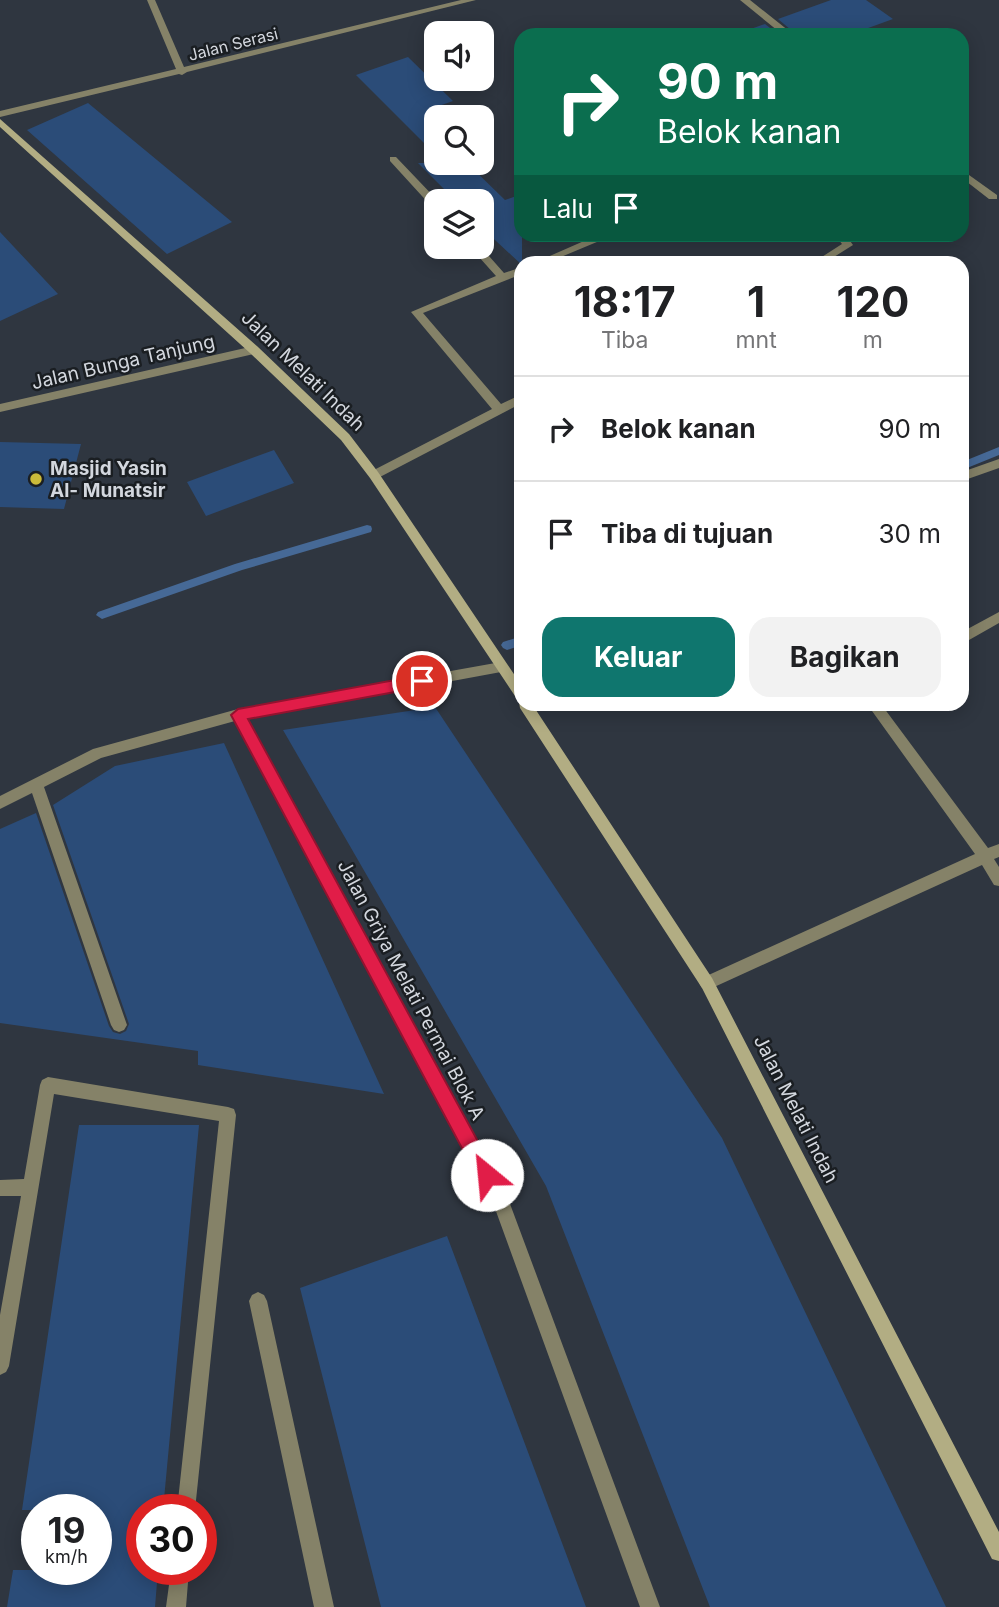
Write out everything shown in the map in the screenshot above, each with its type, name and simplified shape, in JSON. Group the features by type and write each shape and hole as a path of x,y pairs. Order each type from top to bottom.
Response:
{"main road":[{"name":"Jalan Melati Indah","path":"0,122 254,350 345,437 374,475 514,686"},
{"name":"Jalan Melati Indah","path":"530,711 708,983 999,1552"}],"street":[{"path":"151,0 182,72"},
{"name":"Jalan Serasi","path":"0,114 472,0"},
{"path":"744,0 780,28"},
{"path":"393,159 424,192"},
{"path":"969,178 993,197"},
{"path":"556,256 591,242"},
{"path":"830,256 848,246 845,242"},
{"path":"486,259 503,278"},
{"path":"498,408 416,312 514,273"},
{"name":"Jalan Bunga Tanjung","path":"0,408 254,350"},
{"path":"374,475 514,401"},
{"path":"969,474 999,463"},
{"path":"969,635 999,617"},
{"path":"0,803 98,753 238,715 501,667"},
{"path":"880,711 992,853 999,880"},
{"name":"Jalan Griya Melati Permai Blok A","path":"238,715 500,1199 650,1607"},
{"path":"36,785 119,1025"},
{"path":"708,983 992,853"},
{"path":"0,1366 48,1085 228,1115 188,1494"},
{"path":"0,1188 30,1187"},
{"path":"258,1301 324,1607"},
{"path":"176,1607 178,1585"}],"building":[{"path":"831,0 866,0 893,19 868,28 789,28 778,19"},
{"path":"765,24 770,28 754,28"},
{"path":"408,57 424,73 424,91 443,91 453,101 442,105 424,105 424,143 356,75"},
{"path":"88,103 232,222 167,254 27,130"},
{"path":"430,175 479,175 494,189 444,189"},
{"path":"494,189 505,200 514,197 514,242 522,242 522,256 514,258 494,239"},
{"path":"0,232 58,294 0,321"},
{"name":"Masjid Yasin Al- Munatsir","path":"0,442 81,444 64,509 0,507"},
{"path":"274,450 294,483 206,516 187,482"},
{"path":"435,707 722,1138 946,1607 710,1607 546,1186 283,730"},
{"path":"224,743 384,1094 198,1065 198,1051 0,1023 0,829 36,813 109,1026 113,1032 120,1034 126,1031 129,1024 53,805 115,766"},
{"path":"79,1125 199,1125 164,1494 126,1494 126,1585 157,1585 155,1607 7,1607 13,1570 21,1570 21,1585 112,1585 112,1494 24,1494"},
{"path":"447,1236 586,1607 381,1607 300,1288"}],"waterway":[{"path":"969,463 999,451"},
{"path":"102,615 239,567 367,529"},
{"path":"507,645 514,643"}],"place":[{"name":"Masjid Yasin Al- Munatsir","path":"36,479"}],"route":[{"path":"422,681 238,715 487,1175"}]}
